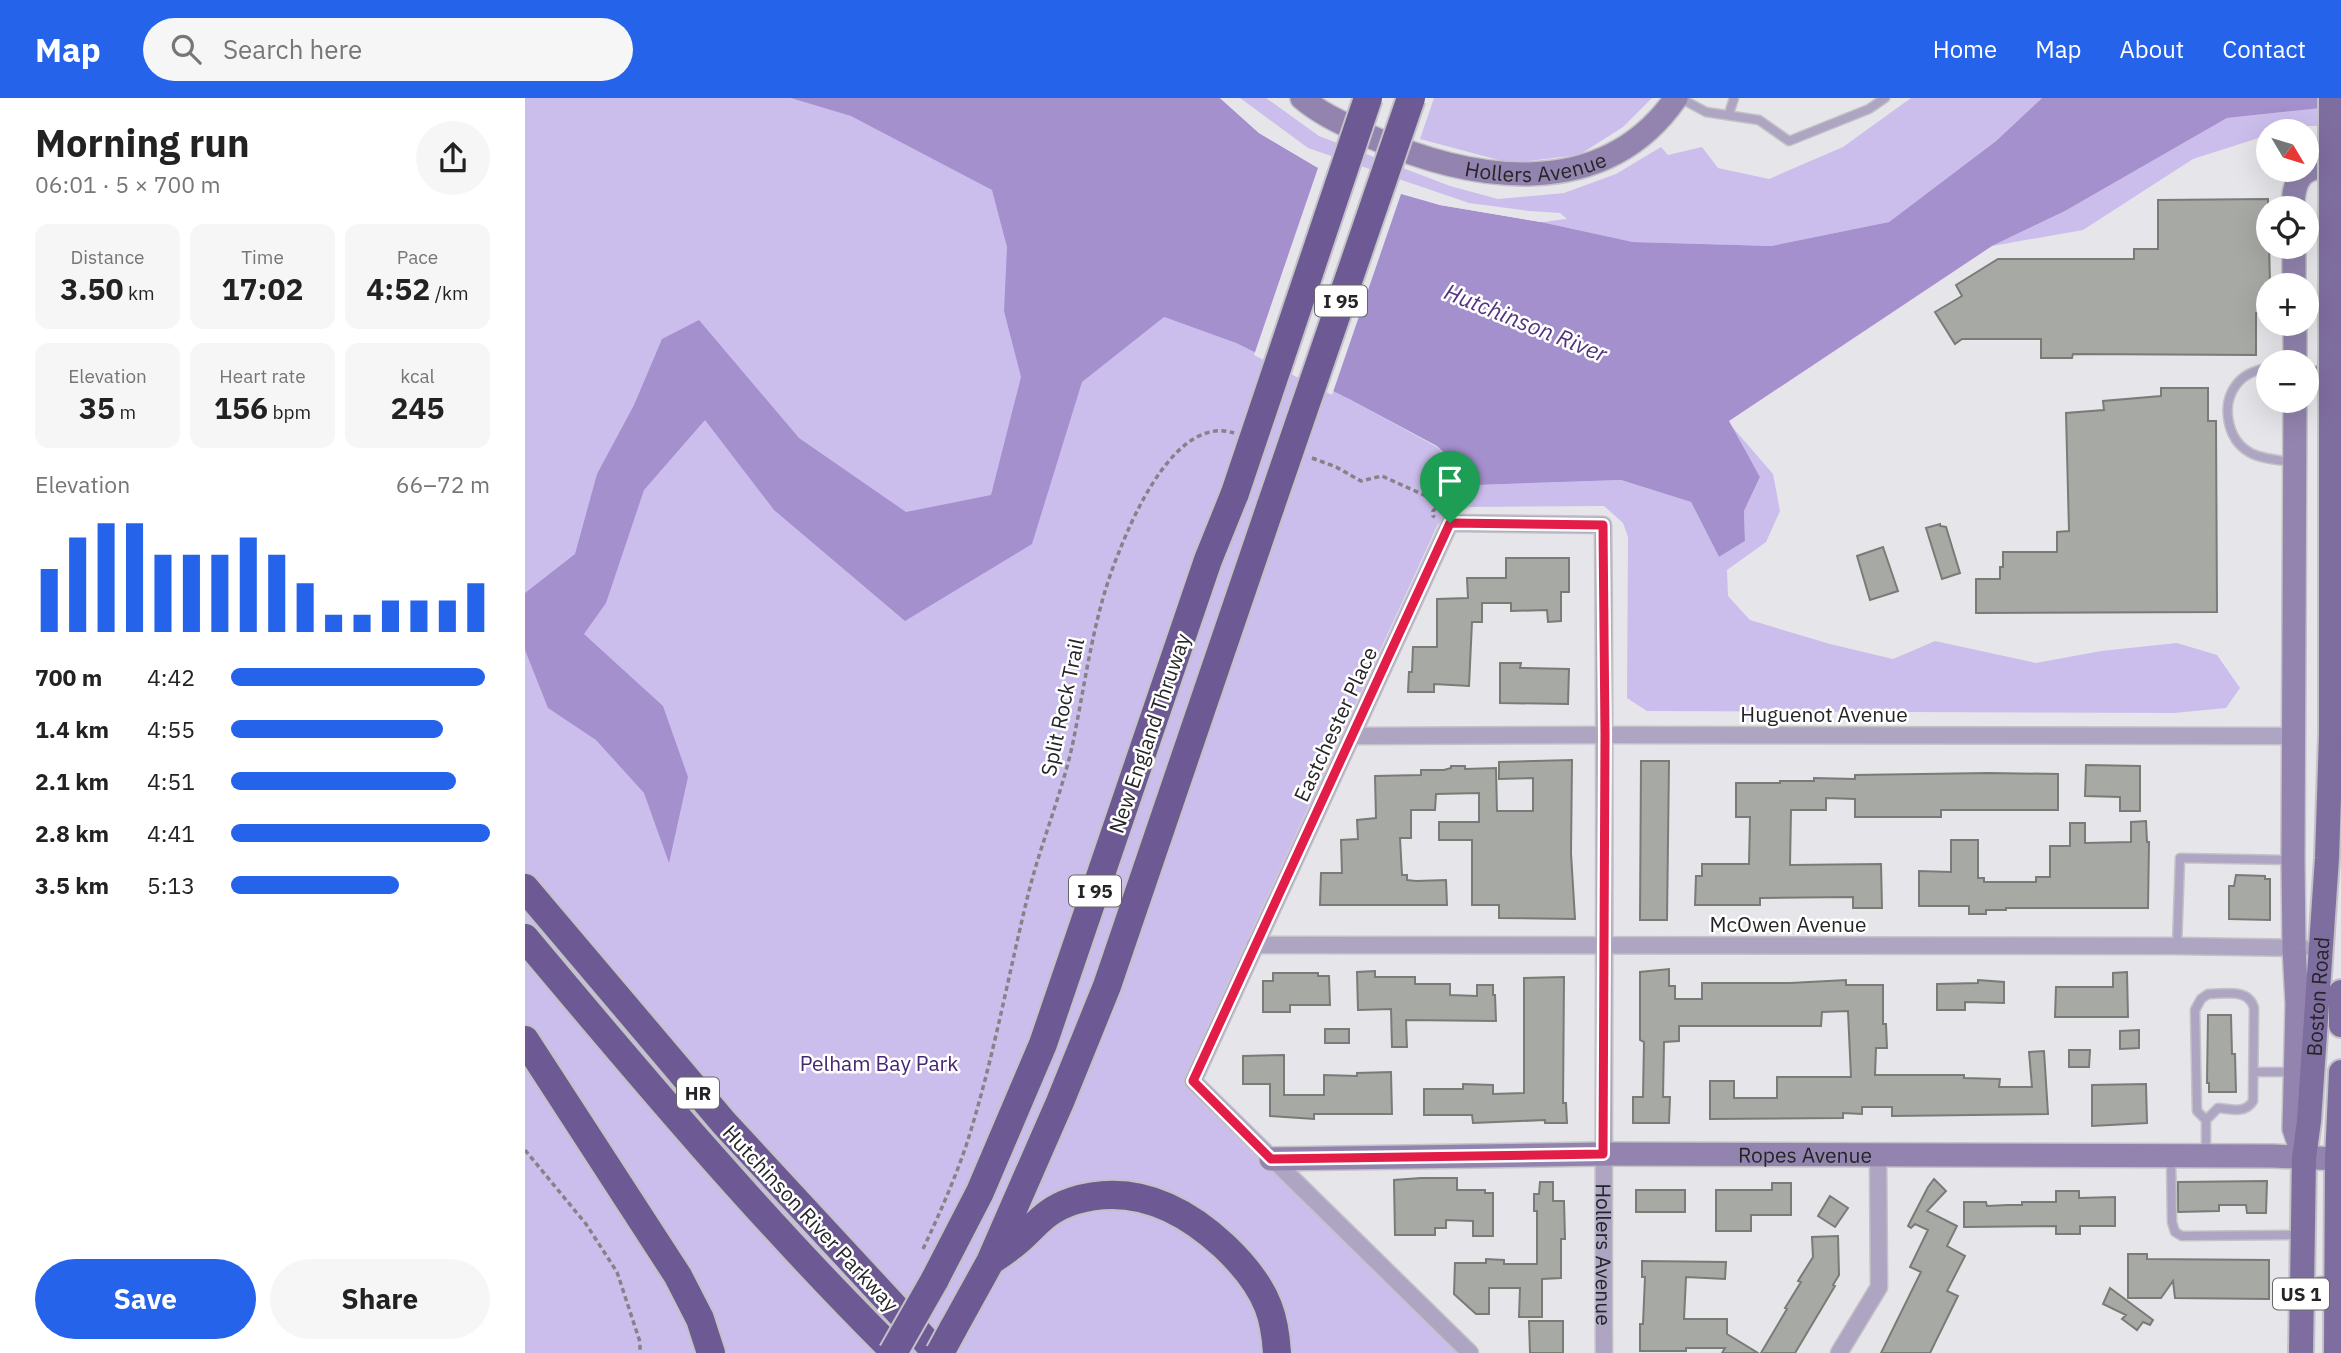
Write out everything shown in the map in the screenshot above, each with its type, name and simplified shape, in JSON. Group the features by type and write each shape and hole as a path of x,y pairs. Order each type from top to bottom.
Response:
{"highway":[{"name":"New England Thruway","path":"895,1353 926,1271 980,1192 1035,1063 1208,559 1235,493 1368,98"},
{"name":"New England Thruway","path":"945,1347 990,1262 1107,986 1411,98"},
{"name":"Hutchinson River Parkway","path":"525,888 717,1115 915,1330 945,1347"},
{"name":"Hutchinson River Parkway","path":"525,937 731,1178 895,1353"},
{"path":"525,1040 678,1276 700,1320 711,1353"},
{"path":"990,1262 1019,1240 1043,1216 1074,1201 1121,1194 1156,1201 1178,1211 1206,1231 1231,1252 1252,1277 1268,1305 1275,1329 1277,1353"}],"main road":[{"name":"Boston Road","path":"2302,1235 2304,1157 2309,1121 2327,858 2331,735 2331,98"},
{"name":"Boston Road","path":"2341,992 2341,1025"},
{"name":"Boston Road","path":"2339,1285 2337,1159 2341,1072"},
{"name":"US 1","path":"2301,1353 2302,1235"},
{"name":"US 1","path":"2336,1353 2339,1285"}],"street":[{"name":"Hollers Avenue","path":"1302,98 1319,113 1417,156 1489,172 1534,176 1581,167 1601,159 1648,129 1678,98"},
{"path":"2293,196 2296,184 2305,171 2313,166 2341,164"},
{"path":"2319,378 2341,377"},
{"name":"Boston Road","path":"2295,413 2293,860 2297,1004 2294,1129 2304,1157"},
{"name":"Hollers Avenue","path":"1450,523 1603,525 1604,1353"},
{"name":"Eastchester Place","path":"1271,1159 1193,1081 1450,523"},
{"path":"2294,602 2341,601"},
{"name":"Huguenot Avenue","path":"1353,736 2294,736"},
{"name":"McOwen Avenue","path":"1255,945 2320,948"},
{"name":"Ropes Avenue","path":"1271,1159 1603,1154 2206,1156 2337,1159"},
{"path":"1839,1353 1879,1287 1878,1155"},
{"path":"1271,1159 1470,1353"},
{"path":"2301,1292 2339,1285"}],"lane":[{"path":"1678,98 1706,112 1759,120 1789,141 1869,109 1885,98"},
{"path":"1730,114 1734,98"},
{"path":"2256,371 2236,385 2229,397 2227,413 2230,428 2240,445 2251,453 2294,463"},
{"path":"2177,946 2180,858 2293,860"},
{"path":"2206,1120 2218,1108 2243,1110 2253,1101 2255,1008 2252,999 2245,994 2208,994 2201,999 2195,1010 2197,1111 2206,1120 2206,1156"},
{"path":"2254,1072 2295,1072"},
{"path":"2171,1156 2172,1222 2175,1232 2182,1236 2302,1235"}],"path":[{"name":"Split Rock Trail","path":"926,1271 977,1108 1037,860 1062,786 1072,746 1093,636 1116,559 1142,503 1174,454 1188,442 1213,431 1222,429 1241,435"},
{"path":"1302,454 1336,467 1361,481 1382,476 1424,495 1439,505 1433,516 1450,523"},
{"path":"525,1150 586,1224 617,1272 640,1342 640,1353"}],"green space":[{"name":"Pelham Bay Park","path":"525,98 922,98 1164,317 1236,343 1351,400 1437,447 1477,485 1621,480 1691,502 1719,557 1745,541 1744,511 1760,477 1728,422 1773,474 1780,511 1766,542 1727,570 1728,596 1750,620 1830,644 1893,659 1935,641 2036,663 2101,651 2177,643 2217,655 2240,688 2226,708 2174,713 1647,711 1627,698 1628,537 1623,523 1604,506 1469,507 1438,524 1186,1074 1187,1083 1195,1092 1458,1353 525,1353"},
{"path":"1240,98 1266,98 1319,136 1450,186 1498,199 1564,193 1616,174 1661,147 1668,155 1702,147 1718,168 1769,179 1843,147 1911,98 2042,98 1996,141 1889,222 1771,246 1633,242 1541,222 1567,219 1560,213 1469,203 1308,148"},
{"path":"1434,98 1652,98 1623,127 1579,155 1510,163 1420,139"},
{"path":"2341,106 2341,126 2319,126 2319,119 2256,119 2256,139 2193,159 2083,230 1992,246 2065,211 2227,118"}],"water":[{"name":"Hutchinson River","path":"791,98 1220,98 1259,133 1315,166 1440,205 1541,222 1633,242 1771,246 1889,222 1996,141 2042,98 2341,98 2341,106 2227,118 2065,211 1992,246 1729,421 1760,477 1744,511 1745,541 1719,557 1691,502 1621,480 1477,485 1437,446 1236,343 1164,317 1082,382 1032,544 905,621 774,510 705,420 644,490 606,603 584,634 663,706 688,777 669,863 644,793 596,740 548,708 525,650 525,593 575,554 597,474 634,405 662,339 699,320 799,438 906,512 991,495 1021,377 1004,311 1007,247 992,190 851,116"}],"pier":[{"path":"1220,98 1226,98 1261,131 1317,163 1441,202 1552,221 1541,222 1440,205 1401,194 1332,395 1254,355 1318,168 1259,133"}],"building":[{"path":"2256,199 2256,259 2269,259 2270,273 2256,273 2256,355 2073,354 2072,358 2041,358 2041,339 1962,339 1955,344 1935,312 1962,296 1956,285 1998,259 2134,259 2134,249 2158,249 2158,200"},
{"path":"2161,388 2208,388 2208,421 2216,421 2217,612 1976,613 1976,579 2000,579 2003,552 2057,552 2057,532 2069,531 2066,413 2104,410 2103,401 2161,396"},
{"path":"1940,524 1946,527 1960,573 1942,579 1926,528"},
{"path":"1883,547 1898,591 1870,600 1857,556"},
{"path":"1506,558 1569,558 1569,592 1561,592 1561,621 1548,622 1547,610 1511,611 1511,603 1482,603 1482,622 1472,622 1469,686 1434,684 1434,692 1408,692 1413,647 1437,647 1437,599 1468,598 1467,578 1506,578"},
{"path":"1500,663 1521,663 1520,668 1569,669 1568,704 1500,703"},
{"path":"1572,760 1571,853 1575,919 1499,918 1499,905 1472,905 1472,840 1439,840 1439,822 1479,822 1479,793 1436,794 1435,810 1411,810 1411,838 1400,838 1402,875 1407,875 1407,880 1446,880 1447,905 1320,905 1321,873 1342,873 1341,840 1358,839 1357,820 1376,818 1375,776 1421,775 1421,770 1444,770 1451,766 1465,766 1465,769 1496,768 1497,811 1533,811 1533,778 1499,779 1499,762"},
{"path":"1641,761 1669,761 1667,920 1640,920"},
{"path":"2086,765 2140,766 2140,811 2120,811 2120,797 2085,796"},
{"path":"2058,774 2058,810 1941,810 1941,817 1855,817 1855,799 1826,798 1826,810 1791,810 1790,865 1881,864 1882,908 1853,908 1853,897 1760,898 1760,905 1695,905 1696,876 1702,876 1702,864 1749,864 1750,817 1736,817 1736,783 1814,781 1814,778 1855,779 1855,775"},
{"path":"2146,821 2149,842 2148,908 2006,908 1986,910 1986,914 1969,914 1969,906 1919,906 1919,871 1951,872 1951,840 1978,840 1978,878 1984,878 1984,882 2036,882 2036,877 2050,877 2050,846 2070,846 2070,823 2085,823 2085,843 2131,842 2131,822"},
{"path":"2236,875 2265,876 2265,879 2270,879 2270,920 2229,919 2229,886 2234,886"},
{"path":"1669,969 1669,986 1675,986 1675,999 1702,999 1702,983 1846,980 1846,985 1883,985 1883,1024 1886,1024 1887,1048 1876,1048 1875,1075 1964,1075 1964,1078 2000,1079 1999,1087 2032,1087 2029,1052 2044,1051 2048,1114 1892,1116 1892,1107 1862,1107 1862,1114 1843,1113 1843,1118 1710,1119 1710,1081 1734,1081 1734,1098 1777,1098 1777,1077 1851,1077 1848,1011 1822,1012 1821,1026 1679,1026 1679,1041 1664,1042 1663,1097 1670,1097 1669,1123 1633,1123 1633,1097 1643,1097 1644,1042 1640,1040 1640,972"},
{"path":"1375,971 1375,977 1415,977 1415,984 1450,984 1450,995 1477,996 1477,985 1493,985 1496,1021 1406,1020 1407,1047 1392,1047 1391,1009 1358,1010 1357,972"},
{"path":"2127,972 2128,1017 2055,1017 2056,987 2113,987 2113,973"},
{"path":"1273,973 1318,973 1318,976 1329,976 1330,1005 1290,1005 1290,1012 1263,1012 1263,981 1273,981"},
{"path":"1564,977 1563,1103 1566,1103 1567,1123 1545,1123 1545,1120 1473,1123 1472,1115 1424,1115 1424,1089 1463,1089 1463,1084 1493,1085 1493,1094 1524,1093 1524,978"},
{"path":"1978,980 2004,982 2004,1003 1965,1002 1965,1010 1937,1010 1937,984 1978,983"},
{"path":"2208,1015 2231,1015 2236,1092 2209,1092"},
{"path":"1325,1029 1349,1029 1349,1043 1325,1043"},
{"path":"2139,1030 2139,1048 2120,1049 2120,1031"},
{"path":"2069,1050 2090,1050 2089,1067 2069,1067"},
{"path":"1284,1055 1284,1095 1324,1095 1324,1075 1357,1076 1357,1073 1391,1072 1392,1114 1314,1114 1314,1119 1270,1116 1270,1084 1243,1084 1243,1056"},
{"path":"2146,1084 2147,1123 2092,1126 2092,1085"},
{"path":"1457,1178 1457,1190 1485,1190 1485,1193 1493,1193 1493,1236 1473,1236 1473,1221 1446,1220 1446,1228 1435,1228 1435,1235 1395,1235 1394,1180"},
{"path":"1934,1179 1946,1191 1927,1211 1957,1226 1947,1246 1965,1256 1947,1291 1958,1296 1930,1353 1881,1353 1921,1272 1910,1267 1928,1230 1915,1224 1911,1228 1908,1226"},
{"path":"2267,1181 2266,1213 2247,1213 2246,1205 2219,1205 2219,1211 2178,1212 2178,1182"},
{"path":"1540,1182 1553,1182 1553,1201 1564,1201 1565,1239 1561,1239 1561,1278 1542,1279 1542,1317 1519,1317 1520,1288 1489,1288 1489,1314 1476,1314 1454,1294 1455,1263 1486,1263 1486,1259 1504,1260 1504,1264 1537,1264 1537,1211 1534,1211 1534,1194 1539,1194"},
{"path":"1772,1183 1791,1183 1791,1215 1751,1215 1751,1231 1716,1231 1716,1190 1772,1190"},
{"path":"1636,1190 1685,1190 1685,1212 1636,1212"},
{"path":"2056,1191 2079,1191 2079,1198 2115,1197 2115,1226 2080,1226 2080,1234 2056,1234 2056,1226 1964,1227 1964,1202 1986,1202 1987,1206 2056,1202"},
{"path":"1830,1196 1848,1208 1835,1227 1818,1216"},
{"path":"1838,1236 1839,1275 1833,1285 1835,1286 1795,1353 1761,1353 1813,1257 1812,1237"},
{"path":"2128,1254 2147,1254 2147,1259 2269,1260 2269,1299 2175,1298 2173,1281 2161,1298 2128,1298"},
{"path":"1642,1261 1726,1262 1725,1279 1686,1277 1684,1319 1727,1319 1727,1334 1758,1353 1722,1353 1725,1348 1640,1351 1645,1277 1642,1277"},
{"path":"2110,1288 2153,1320 2150,1325 2143,1322 2137,1330 2122,1319 2126,1315 2103,1304"},
{"path":"1529,1321 1563,1321 1563,1353 1530,1353"}],"route":[{"path":"1450,523 1603,525 1603,1154 1271,1159 1193,1081 1450,523"}]}
